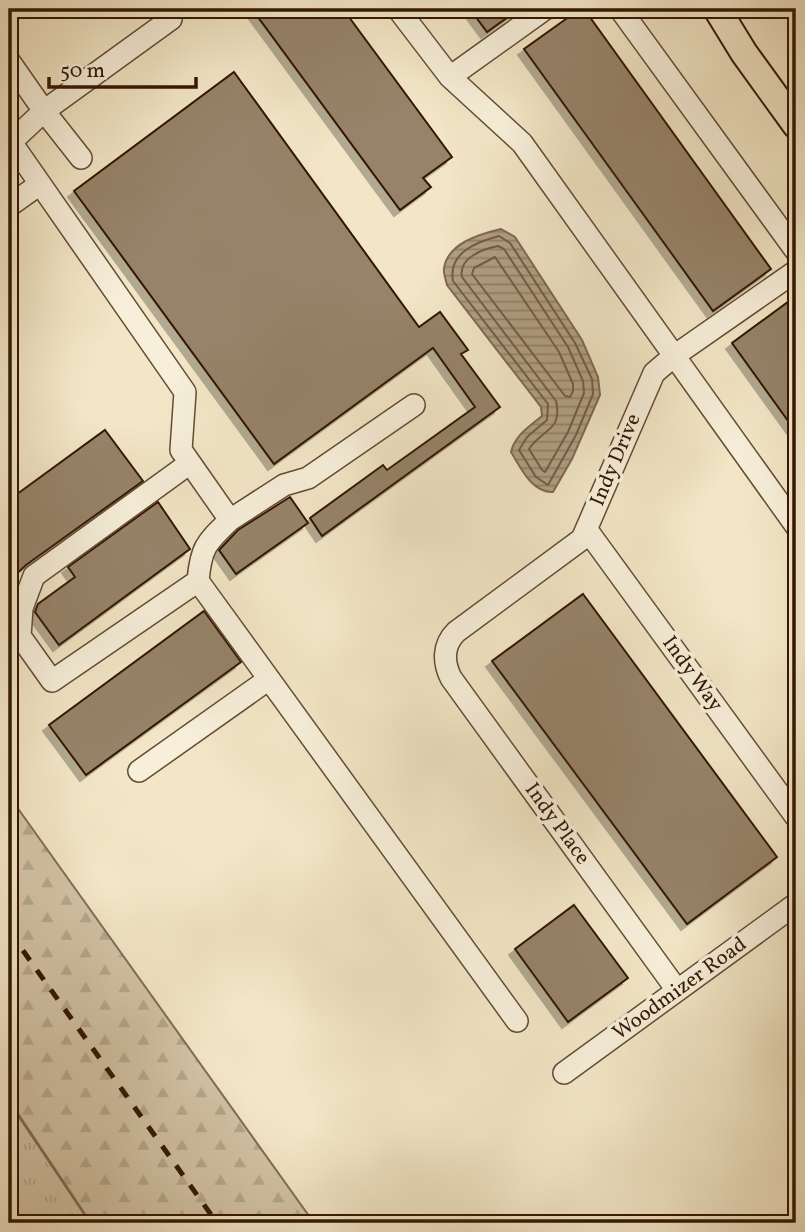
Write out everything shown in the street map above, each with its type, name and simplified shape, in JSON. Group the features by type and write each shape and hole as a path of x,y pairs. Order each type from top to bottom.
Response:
{"main road":[{"path":"725,12 744,53 796,125"}],"street":[{"path":"398,9 450,77 522,143 796,526"},
{"path":"450,77 545,9"},
{"path":"620,9 796,251"},
{"path":"171,19 44,111 10,143 185,392 181,450 230,520"},
{"path":"9,61 81,158"},
{"path":"9,206 40,184"},
{"name":"Indy Drive","path":"445,655 447,645 456,632 578,544 587,530 649,382 659,368 796,271"},
{"path":"414,405 308,478 284,485 230,520 208,541 200,558 198,581 516,1021"},
{"path":"190,464 34,576 22,608 20,636 52,681 198,581"},
{"name":"Indy Way","path":"587,530 796,817"},
{"name":"Indy Place","path":"445,655 451,678 677,990"},
{"path":"139,771 269,679"},
{"name":"Woodmizer Road","path":"564,1073 796,904"}],"green space":[{"path":"9,796 314,1223 91,1223 9,1100"},
{"path":"9,1102 90,1223 9,1223"}],"water":[{"path":"501,229 515,237 582,340 598,377 600,395 572,459 553,492 533,484 511,452 519,436 542,416 541,407 447,285 444,274 447,259 458,246 475,237"}],"building":[{"path":"252,9 343,9 452,157 423,178 431,187 400,210"},
{"path":"470,9 519,9 487,32"},
{"path":"580,9 584,9 771,269 713,311 524,49"},
{"path":"234,72 419,327 440,312 468,350 461,354 500,407 322,536 310,518 383,465 387,470 475,407 433,348 274,464 74,191"},
{"path":"796,296 796,432 732,343"},
{"path":"105,430 143,481 26,565 9,581 9,500"},
{"path":"290,497 308,523 236,574 219,550 238,530"},
{"path":"158,502 190,549 59,645 35,612 38,604 75,577 68,567"},
{"path":"583,594 777,857 687,924 492,661"},
{"path":"204,611 241,662 86,775 49,725"},
{"path":"574,905 628,978 568,1022 515,949"}],"railway":[{"path":"9,931 217,1223"}]}
